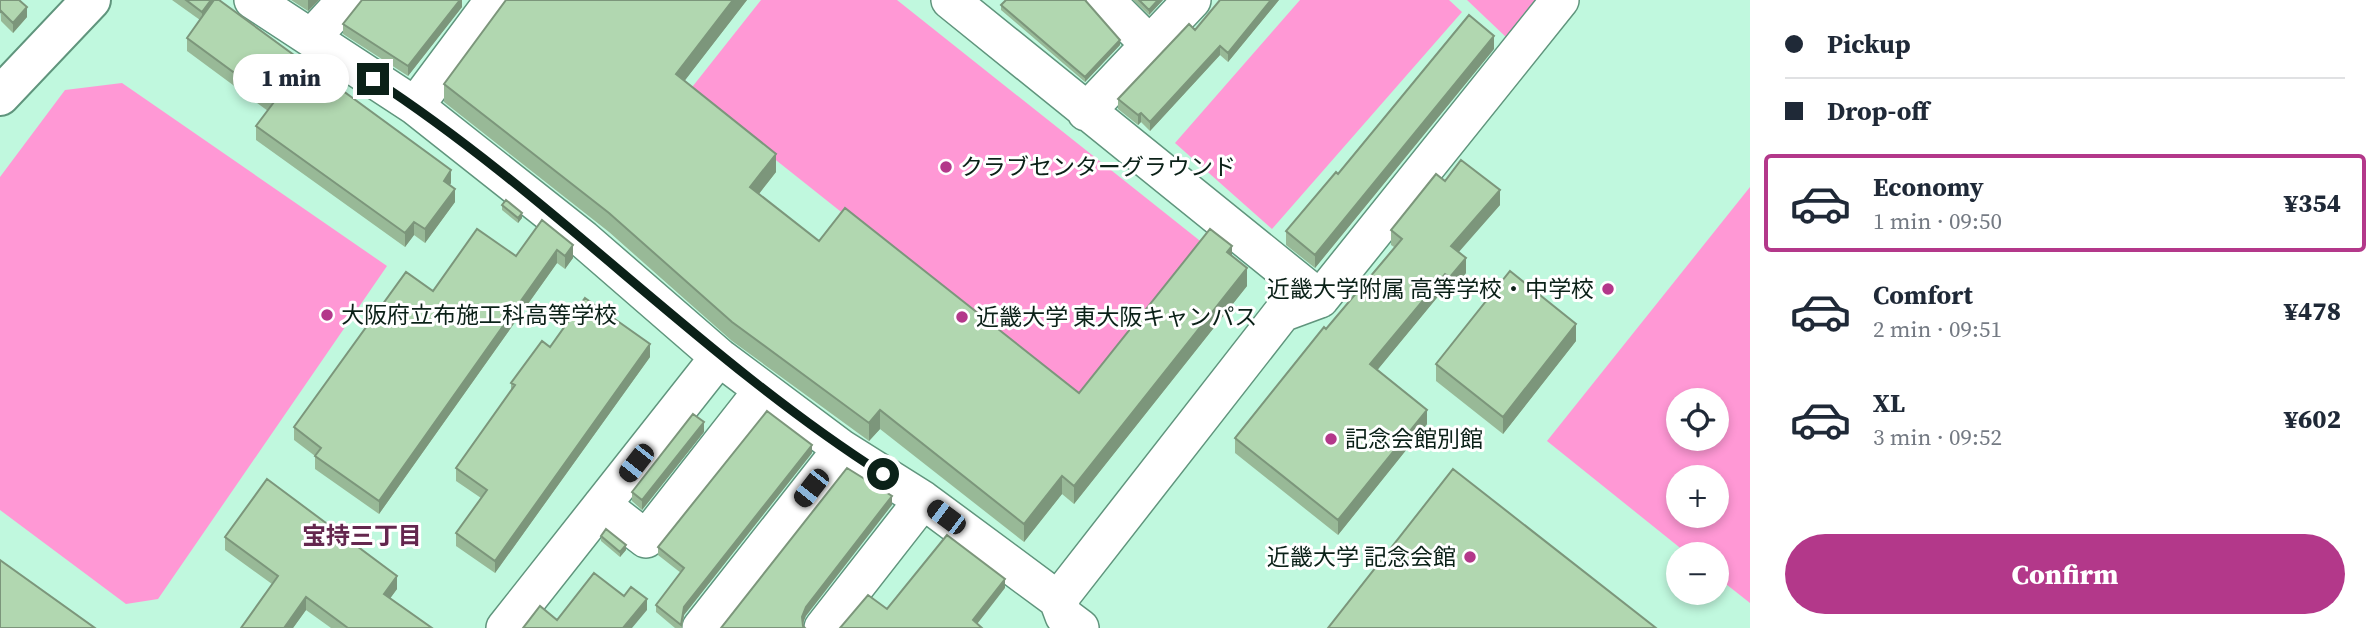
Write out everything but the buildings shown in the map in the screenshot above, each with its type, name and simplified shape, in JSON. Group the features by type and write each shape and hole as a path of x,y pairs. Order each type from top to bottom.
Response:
{"main road":[{"path":"0,96 91,0"}],"street":[{"path":"253,0 415,106 583,239 719,357 842,449 923,500 1064,618 1282,313 1320,299 1560,0"},
{"path":"311,38 346,0"},
{"path":"415,106 494,0"},
{"path":"950,0 1320,299"},
{"path":"1105,0 1150,45"},
{"path":"1086,111 1192,0"},
{"path":"505,628 719,357"},
{"path":"602,505 646,540 763,390"},
{"path":"701,628 842,449"},
{"path":"823,628 923,500"}],"shaded area":[{"name":"クラブセンターグラウンド","path":"761,0 897,0 1204,244 1079,401 689,91"},
{"path":"1300,0 1449,0 1462,12 1272,229 1175,143"},
{"path":"1467,0 1537,0 1507,38"},
{"path":"122,83 387,266 158,599 126,604 0,510 0,177 65,90"},
{"path":"1750,187 1750,603 1729,586 1729,542 1673,542 1547,441"}],"place":[{"name":"クラブセンターグラウンド","path":"946,167"},
{"name":"近畿大学附属 高等学校・中学校","path":"1608,289"},
{"name":"大阪府立布施工科高等学校","path":"327,315"},
{"name":"近畿大学 東大阪キャンパス","path":"962,317"},
{"name":"記念会館別館","path":"1331,439"},
{"name":"近畿大学 記念会館","path":"1470,557"}],"district":[{"name":"宝持三丁目","path":"362,536"}],"route":[{"path":"373,79 415,106 583,239 719,357 842,449 883,474"}]}
